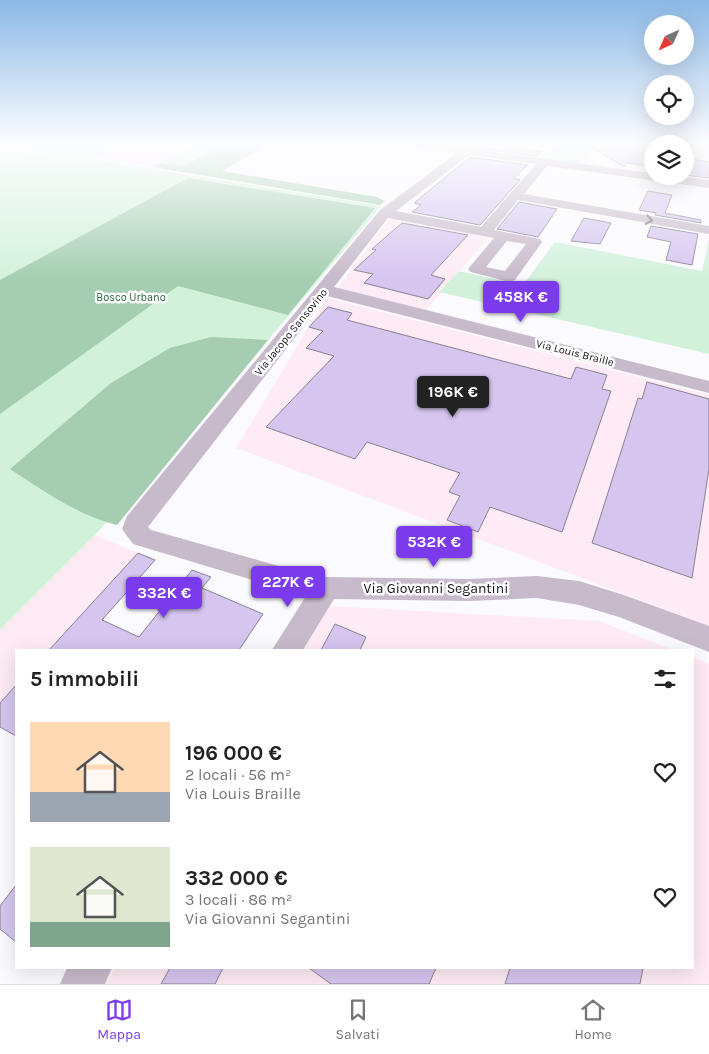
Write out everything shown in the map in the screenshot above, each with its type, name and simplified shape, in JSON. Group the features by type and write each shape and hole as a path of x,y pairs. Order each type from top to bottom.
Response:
{"street":[{"name":"Via Jacopo Sansovino","path":"135,529 136,523 385,213 416,190"},
{"path":"484,232 520,190"},
{"path":"515,196 709,230"},
{"path":"385,213 504,235"},
{"name":"Via Louis Braille","path":"325,290 709,388"},
{"name":"Via Giovanni Segantini","path":"135,529 142,537 326,588 469,590 538,587 580,593 624,606 709,639"},
{"path":"288,649 326,588"},
{"path":"81,984 90,969"}],"shaded area":[{"path":"396,218 490,236 425,311 338,288 389,219"},
{"path":"326,298 709,395 709,626 236,448"},
{"path":"95,535 138,553 49,649 15,649 15,685 0,702 0,629"},
{"path":"330,606 599,621 670,649 305,649"},
{"path":"694,657 709,664 709,984 106,984 114,969 694,969"}],"green space":[{"name":"Bosco Urbano","path":"0,190 282,190 381,206 268,340 96,534 0,630"},
{"path":"166,190 262,190 375,208 288,315 178,286 0,414 0,280"},
{"path":"290,190 335,190 377,197 385,201 380,205"},
{"path":"709,239 709,354 439,292 459,271 523,285 555,242 702,271"},
{"path":"211,337 268,340 117,525 102,521 75,509 10,469 111,383 170,348"}],"building":[{"path":"430,190 511,190 480,225 412,212 421,205 414,203"},
{"path":"648,191 672,195 665,213 701,220 701,223 655,215 656,213 639,210"},
{"path":"519,202 557,209 538,237 497,229"},
{"path":"584,218 611,223 600,244 571,241"},
{"path":"402,223 468,235 431,275 445,279 428,299 364,283 373,274 354,270 376,250 372,249"},
{"path":"651,226 698,234 692,265 666,260 671,242 647,237"},
{"path":"328,307 352,313 347,320 571,379 576,367 607,375 602,389 611,391 562,532 490,507 478,532 447,520 460,496 449,492 460,473 367,442 355,459 266,427 334,356 306,348 323,331 309,327"},
{"path":"647,382 709,399 709,469 692,578 592,543 638,398 642,399"},
{"path":"138,553 155,560 102,620 139,637 192,570 211,577 202,588 263,614 240,649 50,649"},
{"path":"335,624 366,637 360,649 322,649"},
{"path":"15,686 15,735 0,727 0,703"},
{"path":"15,886 15,941 0,929 0,906"},
{"path":"169,969 222,969 215,984 161,984"},
{"path":"310,969 436,969 429,984 331,984"},
{"path":"510,969 643,969 640,984 505,984"}]}
